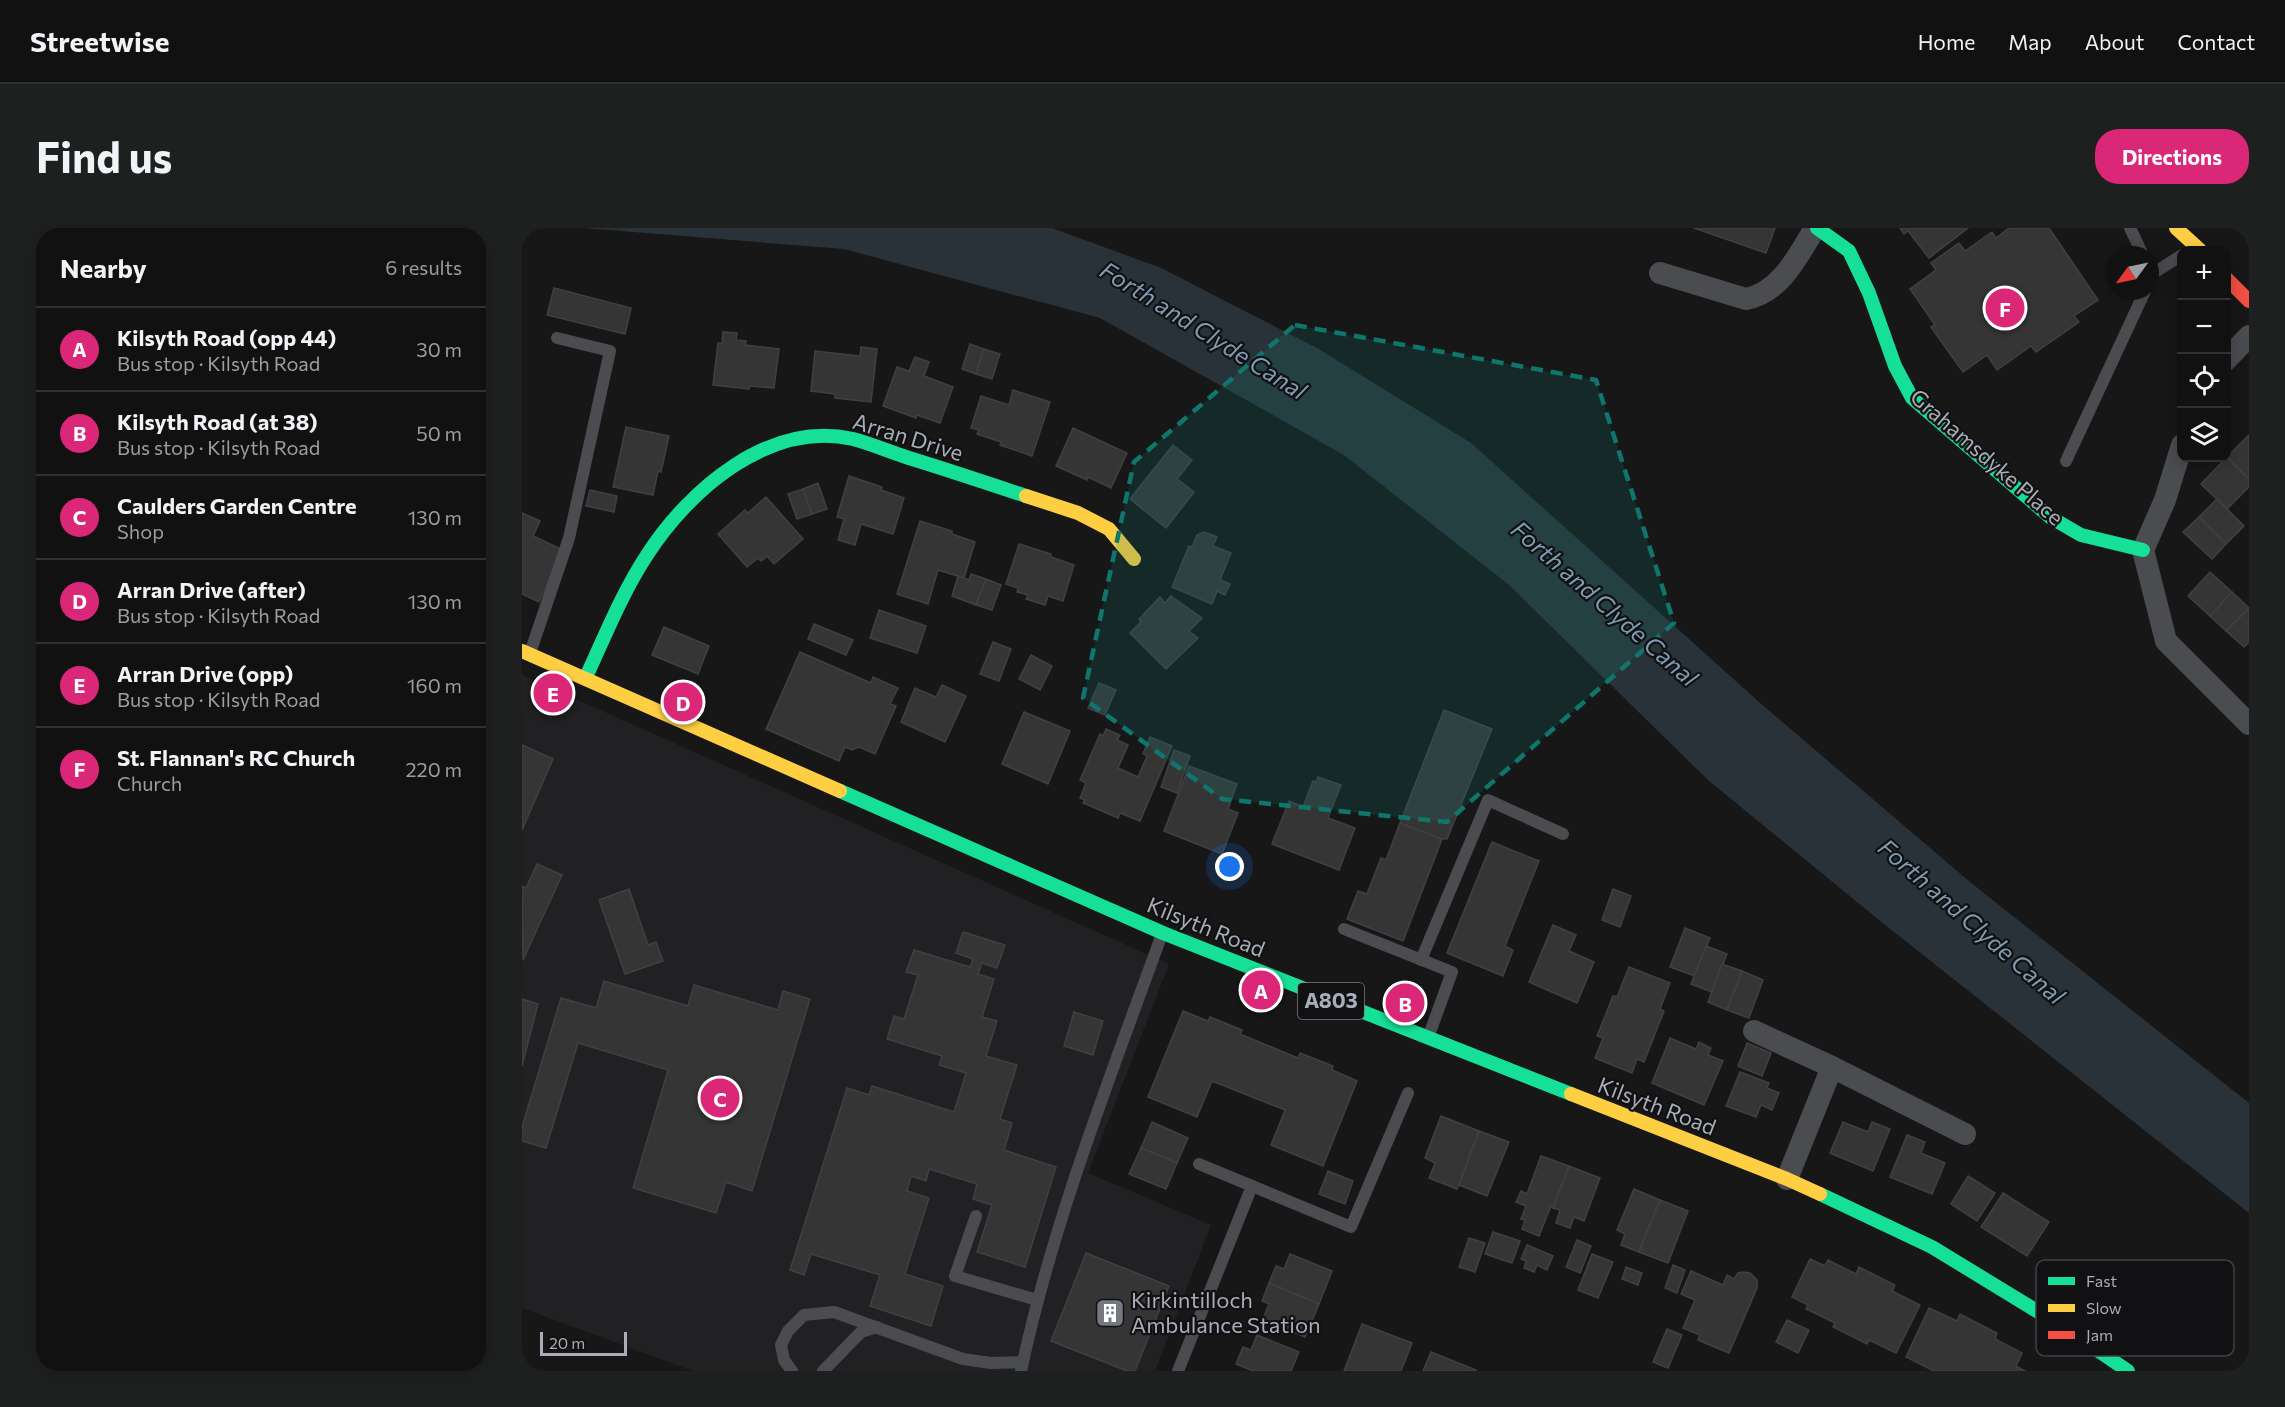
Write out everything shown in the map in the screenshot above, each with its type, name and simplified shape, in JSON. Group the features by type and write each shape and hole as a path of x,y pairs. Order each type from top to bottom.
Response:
{"main road":[{"name":"Grahamsdyke Place","path":"1816,228 1849,251 1869,293 1895,366 1912,398 2050,517 2081,535 2143,550"},
{"path":"2176,228 2192,246"},
{"path":"2231,283 2249,302"},
{"name":"Arran Drive","path":"586,677 642,563 655,542 672,522 706,488 736,465 768,448 801,437 827,436 852,439 1078,513 1109,529 1134,559"},
{"name":"Kilsyth Road","path":"526,652 1163,933 1787,1179 1932,1247 2036,1310"},
{"name":"Kilsyth Road","path":"2106,1356 2128,1371"}],"street":[{"name":"Grahamsdyke Place","path":"1660,273 1746,299 1758,297 1786,275 1816,228"},
{"path":"2231,355 2249,336"},
{"path":"2177,459 2165,500 2143,550 2166,642 2249,724"},
{"path":"1754,1031 1832,1067 1965,1134"},
{"path":"1787,1179 1832,1067"}],"lane":[{"path":"2130,228 2139,246"},
{"path":"2159,269 2177,258"},
{"path":"2066,461 2141,300"},
{"path":"526,652 570,538 610,351 557,338"},
{"path":"1421,960 1488,800 1563,834"},
{"path":"1344,929 1452,972 1427,1039"},
{"path":"792,1371 784,1360 782,1345 788,1331 804,1315 834,1312 963,1359 1022,1366 1037,1300 1087,1141 1163,933"},
{"path":"1199,1164 1350,1227 1408,1093"},
{"path":"1178,1371 1252,1186"},
{"path":"976,1216 955,1276 1037,1300"},
{"path":"823,1371 861,1332 878,1327"}],"highlighted area":[{"path":"1295,325 1596,380 1674,623 1447,822 1222,799 1083,698 1134,462"}],"shaded area":[{"path":"522,675 1169,964 1088,1173 1211,1225 1155,1371 693,1371 522,1308"}],"water":[{"name":"Forth and Clyde Canal","path":"584,228 1052,228 1161,268 1317,348 1471,443 1759,702 1970,882 2249,1103 2249,1213 1879,920 1708,780 1509,585 1344,455 1100,318 844,249"}],"building":[{"path":"1694,228 1775,228 1766,253"},
{"path":"1900,228 1968,228 1929,258 1908,231 1904,234"},
{"path":"2009,228 2049,228 2098,300 2074,316 2079,322 2036,352 2031,346 1997,370 1987,355 1963,372 1931,327 1935,325 1910,289 1936,270 1931,263 1959,243 1965,251 1992,232 1996,238"},
{"path":"554,288 631,308 625,334 547,315"},
{"path":"723,332 737,333 736,340 746,341 745,345 779,349 774,388 750,386 749,389 713,385 718,343 722,344"},
{"path":"970,344 984,349 976,374 962,369"},
{"path":"861,347 877,349 871,402 835,398 835,394 811,391 815,351 860,356"},
{"path":"984,349 1000,354 992,379 976,374"},
{"path":"915,357 929,362 924,376 953,387 940,423 917,415 916,418 883,406 897,367 909,371"},
{"path":"1013,390 1050,402 1032,456 1000,445 1001,442 977,434 979,430 971,428 981,396 1009,405"},
{"path":"626,427 669,436 653,495 613,487"},
{"path":"1073,428 1127,453 1111,488 1056,466"},
{"path":"2249,435 2249,479 2231,461 2231,453"},
{"path":"1173,445 1192,460 1177,479 1194,492 1166,528 1130,499"},
{"path":"2231,461 2249,479 2249,487 2227,509 2201,484 2222,462"},
{"path":"849,476 882,487 881,490 904,498 893,534 861,524 855,545 838,540 844,519 837,517"},
{"path":"818,483 827,509 812,514 803,489"},
{"path":"803,489 812,514 797,519 788,494"},
{"path":"590,490 617,496 614,512 586,506"},
{"path":"766,497 803,539 774,564 767,556 761,561 758,558 747,567 718,534 745,510 748,513"},
{"path":"2217,499 2244,526 2226,544 2199,517"},
{"path":"522,513 540,521 533,536 563,550 539,602 522,594"},
{"path":"2199,517 2226,544 2212,559 2183,532"},
{"path":"920,521 952,531 952,534 975,542 964,578 938,570 928,604 897,594"},
{"path":"1204,532 1217,537 1213,546 1231,553 1220,580 1230,584 1225,595 1217,591 1212,604 1172,587 1189,546 1192,547 1197,535"},
{"path":"1019,544 1051,554 1051,557 1074,565 1063,601 1048,596 1045,605 1026,599 1028,595 1017,592 1018,588 1006,584"},
{"path":"2210,572 2232,592 2210,616 2188,596"},
{"path":"971,574 986,579 976,605 952,596 958,576 969,580"},
{"path":"986,579 1001,585 992,610 976,605"},
{"path":"2232,592 2249,608 2226,631 2210,616"},
{"path":"1171,596 1202,618 1189,631 1198,638 1166,669 1130,633 1141,622 1139,619 1160,597 1165,603"},
{"path":"2249,608 2249,642 2244,647 2226,631"},
{"path":"879,610 926,626 917,653 870,638"},
{"path":"814,624 853,640 846,655 808,639"},
{"path":"664,627 709,646 698,674 652,655"},
{"path":"993,642 1011,649 999,681 980,674"},
{"path":"800,652 871,683 873,677 898,688 890,704 896,706 875,754 859,747 852,750 845,747 839,761 766,729"},
{"path":"1031,655 1052,666 1040,690 1019,679"},
{"path":"1099,683 1116,690 1105,715 1088,708"},
{"path":"942,685 966,696 945,742 901,722 915,688 936,697"},
{"path":"1444,710 1492,729 1447,839 1400,823"},
{"path":"1024,712 1070,731 1048,784 1002,764"},
{"path":"1106,729 1120,735 1117,740 1128,745 1118,768 1138,777 1147,756 1143,754 1150,737 1172,746 1140,821 1120,813 1118,818 1083,803 1085,800 1080,798 1086,783 1080,780 1100,734 1103,736"},
{"path":"522,745 553,759 522,830"},
{"path":"1174,750 1190,756 1177,793 1161,787"},
{"path":"1189,766 1237,784 1228,809 1238,813 1222,854 1164,831"},
{"path":"1318,777 1341,785 1328,818 1355,828 1339,870 1272,844 1289,801 1303,807 1313,781 1316,782"},
{"path":"1400,823 1442,839 1403,941 1347,919 1358,891 1367,894 1381,858 1386,860"},
{"path":"1492,842 1539,861 1505,946 1513,950 1503,976 1447,953"},
{"path":"537,864 562,875 523,960 522,886 526,888"},
{"path":"629,889 648,945 656,942 663,961 625,974 599,900"},
{"path":"1613,889 1631,896 1620,927 1602,920"},
{"path":"1553,925 1576,935 1569,951 1594,962 1577,1003 1529,982"},
{"path":"1685,928 1710,938 1695,976 1670,967"},
{"path":"963,932 1005,945 997,968 982,963 978,974 994,979 982,1017 997,1021 986,1056 1017,1065 1000,1119 1012,1123 1004,1150 1056,1167 1025,1267 977,1252 992,1205 973,1199 977,1184 929,1169 926,1181 911,1176 907,1191 929,1198 905,1274 943,1286 931,1326 870,1306 880,1275 811,1254 804,1275 790,1270 847,1088 869,1095 872,1086 954,1112 966,1073 939,1065 942,1056 887,1039 894,1016 904,1019 918,975 906,972 914,950 970,967 973,959 956,953"},
{"path":"1706,946 1727,954 1712,992 1691,984"},
{"path":"1722,964 1742,971 1727,1010 1708,1002"},
{"path":"1629,967 1670,983 1660,1009 1664,1011 1644,1062 1637,1059 1632,1073 1595,1058 1603,1038 1597,1036 1613,996 1617,997"},
{"path":"1742,971 1763,980 1749,1018 1727,1010"},
{"path":"604,981 688,1006 694,985 778,1010 783,991 810,999 752,1191 726,1182 716,1213 633,1188 668,1070 578,1043 546,1148 522,1141 522,1127 561,998 596,1008"},
{"path":"522,999 538,1004 522,1066"},
{"path":"1183,1011 1208,1021 1210,1017 1242,1030 1240,1034 1298,1058 1300,1053 1333,1066 1332,1070 1357,1081 1323,1166 1271,1145 1285,1110 1212,1081 1197,1117 1148,1097"},
{"path":"1074,1012 1103,1021 1093,1055 1064,1046"},
{"path":"1670,1038 1696,1049 1699,1042 1711,1048 1708,1055 1723,1061 1704,1105 1652,1083"},
{"path":"1747,1043 1771,1053 1762,1076 1738,1066"},
{"path":"1740,1072 1769,1083 1767,1088 1779,1093 1772,1110 1761,1105 1756,1117 1726,1106"},
{"path":"1441,1116 1479,1131 1457,1189 1429,1178 1435,1163 1425,1158"},
{"path":"1152,1122 1188,1138 1177,1163 1141,1148"},
{"path":"1843,1122 1868,1132 1872,1122 1890,1129 1873,1171 1830,1153"},
{"path":"1479,1131 1509,1142 1487,1196 1459,1185"},
{"path":"1907,1135 1925,1142 1921,1153 1945,1163 1932,1194 1890,1177"},
{"path":"1141,1148 1177,1163 1166,1189 1129,1174"},
{"path":"1541,1156 1569,1166 1553,1208 1551,1206 1539,1236 1522,1229 1525,1220 1521,1219 1526,1206 1516,1202 1521,1191 1527,1194"},
{"path":"1569,1166 1600,1178 1584,1221 1574,1217 1570,1228 1556,1223 1560,1210 1553,1208"},
{"path":"1328,1171 1353,1181 1345,1204 1319,1194"},
{"path":"1968,1176 1995,1193 1977,1221 1951,1204"},
{"path":"1634,1189 1660,1200 1639,1252 1621,1245 1625,1234 1617,1230"},
{"path":"2003,1193 2049,1222 2027,1256 1981,1227"},
{"path":"1660,1200 1688,1211 1668,1263 1639,1252"},
{"path":"1493,1232 1520,1241 1512,1263 1485,1254"},
{"path":"1469,1238 1485,1243 1475,1272 1459,1267"},
{"path":"1577,1240 1591,1246 1580,1273 1566,1267"},
{"path":"1527,1245 1553,1256 1547,1270 1537,1265 1534,1272 1524,1268 1526,1261 1521,1259"},
{"name":"Kirkintilloch Ambulance Station","path":"1086,1253 1169,1286 1135,1371 1127,1371 1051,1341"},
{"path":"1290,1254 1332,1271 1319,1304 1269,1283 1276,1266 1284,1269"},
{"path":"1592,1254 1613,1262 1598,1298 1578,1290"},
{"path":"1810,1259 1825,1266 1828,1260 1856,1274 1859,1267 1895,1285 1892,1291 1920,1305 1896,1353 1869,1340 1867,1344 1833,1327 1835,1323 1806,1309 1808,1305 1792,1297"},
{"path":"1673,1265 1685,1270 1677,1293 1665,1288"},
{"path":"1626,1267 1642,1273 1638,1285 1622,1279"},
{"path":"1691,1271 1723,1285 1727,1275 1734,1279 1738,1273 1743,1272 1750,1273 1757,1280 1757,1288 1729,1353 1698,1340 1700,1335 1683,1328 1695,1300 1681,1294"},
{"path":"1269,1283 1319,1304 1305,1337 1263,1319 1269,1304 1262,1301"},
{"path":"1929,1308 1957,1321 1960,1314 1997,1333 1995,1339 2022,1353 2016,1366 2025,1371 1934,1371 1906,1357"},
{"path":"1787,1320 1809,1330 1798,1353 1776,1342"},
{"path":"1362,1324 1412,1343 1401,1371 1344,1371"},
{"path":"1667,1329 1682,1335 1668,1368 1653,1362"},
{"path":"1257,1335 1299,1352 1291,1371 1253,1371 1236,1364 1243,1347 1251,1350"},
{"path":"1431,1352 1476,1370 1476,1371 1423,1371"}],"traffic: fast":[{"path":"1817,228 1849,251 1869,293 1895,366 1912,398 2050,517 2081,535 2143,550"},
{"path":"586,677 630,584 664,531 708,485 734,466 762,450 791,440 822,436 853,439 1026,496"},
{"path":"840,791 1163,933 1571,1094"},
{"path":"1820,1194 1932,1247 2036,1310"},
{"path":"2106,1356 2128,1371"}],"traffic: slow":[{"path":"2176,228 2196,246"},
{"path":"1026,496 1078,513 1109,529 1134,559"},
{"path":"522,651 840,791"},
{"path":"1571,1094 1820,1194"}],"traffic: jam":[{"path":"2231,283 2249,301"}],"place":[{"name":"St. Flannan's RC Church","path":"2005,308"},
{"name":"Arran Drive (opp)","path":"553,693"},
{"name":"Arran Drive (after)","path":"683,702"},
{"name":"Kilsyth Road (opp 44)","path":"1261,990"},
{"name":"Kilsyth Road (at 38)","path":"1405,1003"},
{"name":"Caulders Garden Centre","path":"720,1098"},
{"name":"Kirkintilloch Ambulance Station","path":"1110,1313"}]}
